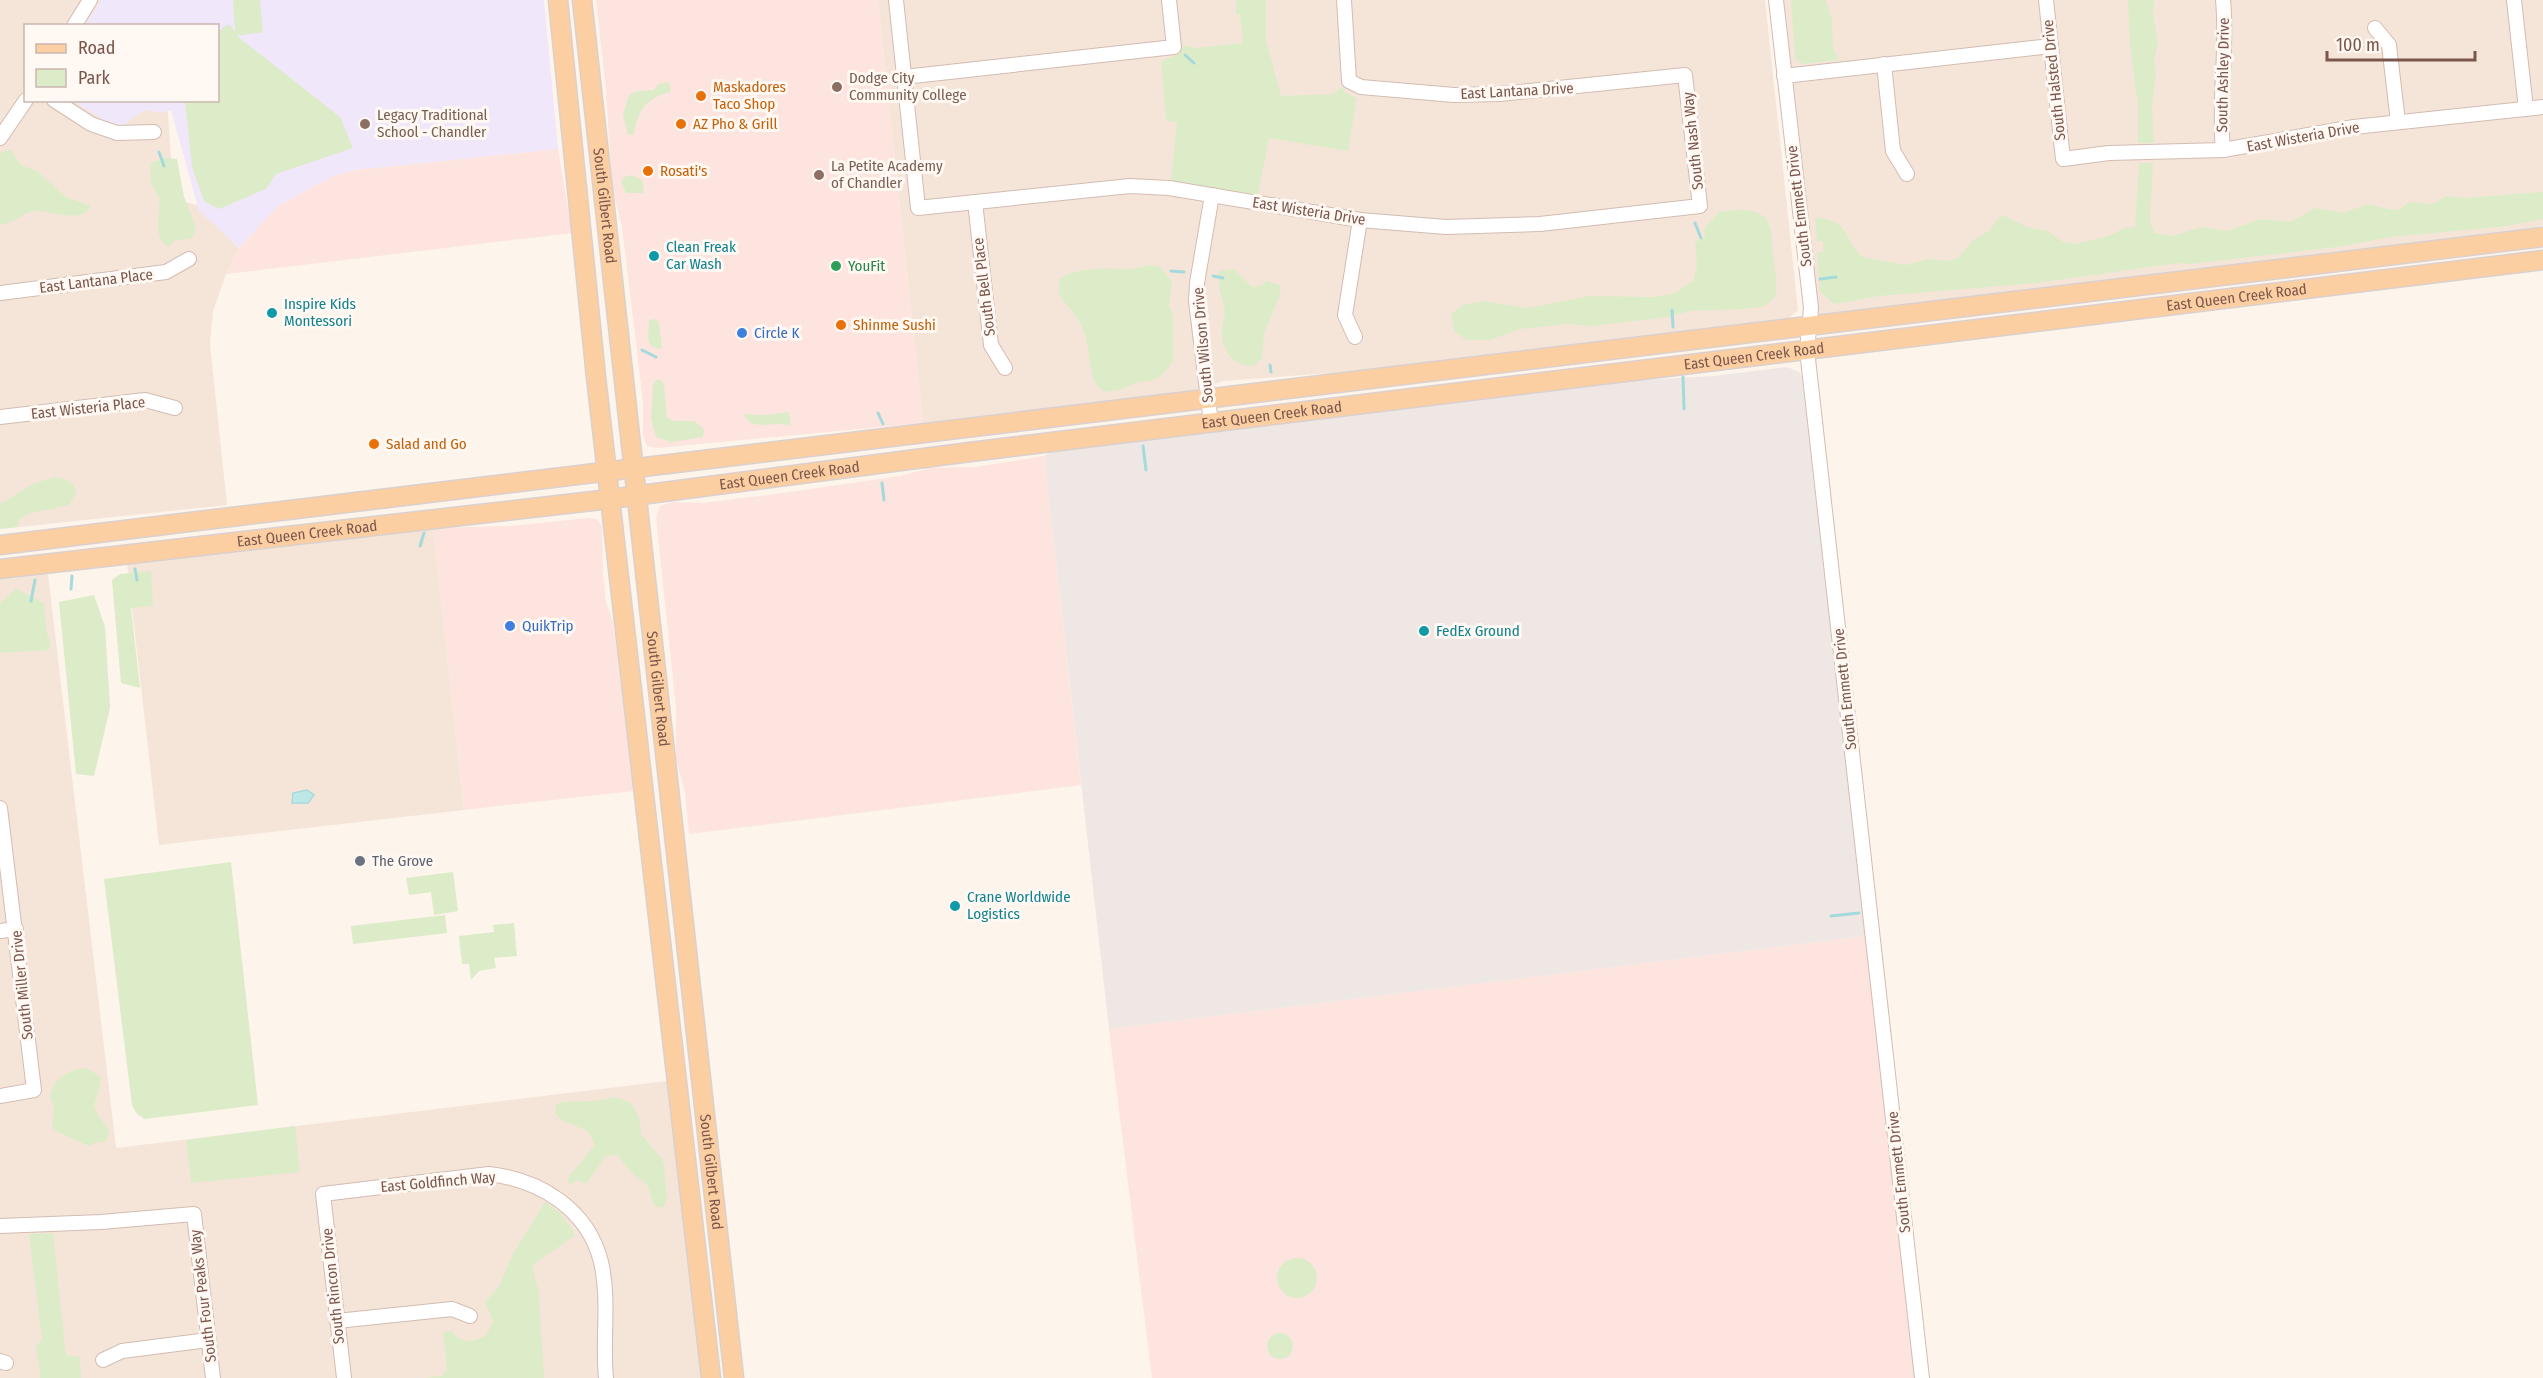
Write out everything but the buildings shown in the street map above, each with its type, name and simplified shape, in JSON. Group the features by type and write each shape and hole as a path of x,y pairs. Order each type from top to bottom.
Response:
{"main road":[{"name":"South Gilbert Road","path":"558,0 610,499 644,779 711,1378"},
{"name":"South Gilbert Road","path":"582,0 734,1378"},
{"name":"East Queen Creek Road","path":"0,569 610,499 1211,423 1808,337 2543,237"},
{"name":"East Queen Creek Road","path":"0,545 1208,400 2543,260"},
{"path":"908,437 910,460"},
{"path":"644,779 667,777"},
{"path":"675,1062 699,1059"}],"street":[{"path":"75,24 90,0"},
{"path":"896,0 904,76 1174,47 1169,0"},
{"name":"East Lantana Drive","path":"1344,0 1349,81 1360,87 1409,92 1500,94 1685,75"},
{"name":"South Emmett Drive","path":"1776,0 1810,304 1808,337 1922,1378"},
{"name":"South Halsted Drive","path":"2046,0 2063,159"},
{"name":"South Ashley Drive","path":"2223,0 2226,46 2220,111 2223,150"},
{"path":"2514,0 2526,109"},
{"path":"2375,28 2389,45 2398,122"},
{"path":"1784,76 2051,46"},
{"path":"1884,64 1893,151 1907,174"},
{"name":"South Nash Way","path":"1685,75 1700,206"},
{"name":"East Wisteria Drive","path":"904,76 918,208 1130,186 1169,188 1402,225 1489,227 1540,224 1700,206"},
{"path":"0,138 25,102"},
{"path":"57,102 91,124 117,133 154,132"},
{"name":"East Wisteria Drive","path":"2063,159 2109,153 2223,150 2325,131 2543,107"},
{"name":"South Wilson Drive","path":"1211,423 1198,318 1197,284 1212,195"},
{"name":"South Bell Place","path":"975,202 991,345 1005,368"},
{"path":"1355,337 1345,315 1360,220"},
{"name":"East Lantana Place","path":"0,292 166,272 189,259"},
{"name":"East Wisteria Place","path":"0,417 145,400 176,408"},
{"name":"South Miller Drive","path":"0,808 34,1090 0,1096"},
{"path":"0,931 16,929"},
{"name":"East Goldfinch Way","path":"323,1194 489,1174 511,1177 533,1185 566,1204 577,1216 594,1244 601,1263 606,1378"},
{"name":"South Rincon Drive","path":"323,1194 344,1378"},
{"name":"South Four Peaks Way","path":"0,1226 101,1222 194,1214 213,1378"},
{"path":"337,1321 452,1309 470,1316"},
{"path":"104,1360 123,1351 208,1340"}],"shaded area":[{"path":"0,0 108,0 94,24 24,24 24,102 167,102 174,199 197,205 215,218 239,248 226,274 213,311 210,344 227,505 0,529"},
{"name":"Legacy Traditional School - Chandler","path":"101,0 544,0 558,149 355,170 331,177 278,206 239,248 199,211 171,110 160,113 149,110 141,112 121,127 108,123 75,102 219,102 219,24 86,24"},
{"path":"596,0 878,0 923,423 657,448 647,446 643,436 643,401 622,227 612,186 606,90"},
{"path":"878,0 1765,0 1798,310 1789,318 1345,372 1224,381 1190,391 923,423"},
{"path":"1778,0 2543,0 2543,226 1815,320"},
{"path":"558,149 572,233 226,274 239,248 278,206 331,177 355,170"},
{"path":"1787,367 1799,372 1802,377 1865,936 1109,1029 1044,456 1051,452 1642,380 1714,376"},
{"path":"1044,456 1081,785 689,834 685,793 676,759 676,708 656,518 660,506 672,502 702,503 769,495 900,476 930,468 976,467"},
{"path":"587,518 597,519 602,527 606,602 613,622 634,791 464,810 433,528 511,526"},
{"path":"433,528 464,810 159,845 127,564"},
{"path":"48,574 116,1148 667,1081 706,1378 0,1378 0,580"},
{"path":"1865,936 1872,939 1922,1378 1152,1378 1109,1029"}],"green space":[{"path":"233,0 260,0 263,32 237,36 340,117 353,148 276,174 266,189 219,209 204,201 192,167 185,102 219,102 219,32 225,26 230,25 235,32"},
{"path":"1236,0 1266,0 1266,40 1281,96 1332,94 1342,87 1346,93 1357,98 1348,151 1269,138 1258,195 1171,181 1177,122 1166,121 1161,61 1179,54 1184,45 1196,48 1243,43 1240,14 1236,14"},
{"path":"1791,0 1826,0 1832,20 1833,48 1839,60 1803,64 1795,58"},
{"path":"2128,0 2155,0 2153,13 2158,44 2154,61 2156,71 2152,107 2154,143 2138,143 2138,105 2130,46"},
{"path":"669,82 671,92 655,98 645,106 638,118 634,134 628,135 623,114 629,95 637,91 653,90 659,84"},
{"path":"11,150 21,165 37,171 66,197 91,206 81,215 36,211 0,225 0,152"},
{"path":"166,158 177,159 184,197 196,227 193,238 174,241 169,247 163,243 158,231 159,197 150,176 152,162"},
{"path":"2139,163 2153,163 2150,223 2155,233 2172,236 2202,227 2227,231 2261,219 2290,222 2315,208 2343,213 2368,204 2393,210 2400,209 2409,202 2432,204 2446,196 2465,198 2543,192 2543,219 2507,226 2391,237 2337,247 2191,264 2178,263 2037,283 1879,296 1834,304 1820,292 1817,253 1824,251 1823,241 1817,241 1815,218 1826,219 1840,226 1862,257 1906,265 1928,259 1949,261 1958,258 1973,240 1990,230 1999,217 2005,216 2027,227 2048,231 2063,242 2075,244 2111,235 2124,228 2135,227"},
{"path":"632,175 642,180 644,193 626,193 621,182 624,177"},
{"path":"1739,210 1760,214 1770,226 1776,290 1774,299 1762,307 1690,311 1667,317 1593,326 1567,324 1520,329 1490,340 1466,340 1454,331 1451,314 1462,305 1482,301 1527,308 1590,296 1654,297 1675,293 1693,281 1697,265 1695,242 1706,235 1703,230 1719,212"},
{"path":"1152,265 1160,267 1172,281 1169,304 1173,317 1173,361 1162,375 1155,379 1138,382 1118,390 1107,391 1099,388 1091,370 1082,327 1058,293 1059,279 1083,270 1131,269"},
{"path":"1234,269 1252,287 1260,286 1267,281 1280,285 1280,295 1264,333 1262,358 1253,366 1233,359 1225,349 1223,342 1222,327 1225,313 1219,271"},
{"path":"655,319 659,322 662,348 659,349 651,346 648,339 649,320"},
{"path":"656,380 661,380 664,384 667,418 675,421 694,421 704,429 703,437 671,442 656,437 651,419 653,384"},
{"path":"789,412 791,426 758,425 747,420 743,414 765,415"},
{"path":"54,477 68,480 75,487 77,491 69,505 28,514 19,520 18,527 0,529 0,504 33,484"},
{"path":"151,571 153,606 131,608 140,688 121,683 112,580 120,574"},
{"path":"16,589 44,603 47,634 51,644 48,650 0,653 0,603"},
{"path":"94,595 105,627 110,708 94,776 76,774 59,602"},
{"path":"231,862 258,1105 145,1119 137,1114 132,1105 104,879"},
{"path":"453,872 458,911 434,915 431,892 409,895 406,878"},
{"path":"445,915 447,933 353,944 351,926"},
{"path":"514,923 517,956 494,958 496,968 479,971 471,980 469,964 462,964 459,936 494,932 493,925"},
{"path":"86,1068 101,1077 95,1108 110,1131 106,1142 97,1142 89,1146 56,1131 52,1126 54,1108 50,1098 51,1091 62,1077 67,1073"},
{"path":"613,1097 632,1105 638,1115 641,1134 662,1159 667,1199 663,1208 654,1206 648,1186 632,1173 617,1155 606,1156 586,1184 577,1180 572,1185 568,1182 569,1176 595,1145 588,1131 561,1120 555,1113 556,1104"},
{"path":"295,1126 300,1172 191,1183 186,1140"},
{"path":"545,1202 560,1213 576,1235 532,1265 539,1293 544,1378 422,1378 442,1376 447,1369 443,1332 451,1331 459,1338 468,1341 487,1334 493,1321 485,1302 498,1288 513,1254"},
{"path":"53,1233 66,1355 80,1357 81,1378 40,1378 35,1348 42,1339 29,1234"},
{"path":"1297,1258 1305,1259 1311,1264 1316,1270 1316,1286 1311,1292 1305,1297 1297,1298 1289,1297 1283,1292 1278,1286 1277,1278 1278,1270 1283,1264 1289,1259"},
{"path":"1280,1333 1289,1337 1293,1346 1289,1355 1280,1359 1271,1355 1267,1346 1271,1337"}],"water":[{"path":"307,790 314,795 308,803 292,803 293,793"}],"waterway":[{"path":"1185,55 1194,63"},
{"path":"159,152 164,166"},
{"path":"1695,223 1701,238"},
{"path":"1171,271 1184,272"},
{"path":"1213,276 1223,278"},
{"path":"1820,279 1836,277"},
{"path":"1672,310 1673,327"},
{"path":"642,350 656,357"},
{"path":"1270,365 1271,372"},
{"path":"1683,377 1684,409"},
{"path":"878,413 883,424"},
{"path":"1143,446 1146,470"},
{"path":"882,483 884,500"},
{"path":"420,546 424,533"},
{"path":"135,569 137,580"},
{"path":"71,589 72,576"},
{"path":"31,601 35,580"},
{"path":"1831,916 1859,913"}],"place":[{"name":"Dodge City Community College","path":"837,87"},
{"name":"Maskadores Taco Shop","path":"701,96"},
{"name":"Legacy Traditional School - Chandler","path":"365,124"},
{"name":"AZ Pho & Grill","path":"681,124"},
{"name":"Rosati's","path":"648,171"},
{"name":"La Petite Academy of Chandler","path":"819,175"},
{"name":"Clean Freak Car Wash","path":"654,256"},
{"name":"YouFit","path":"836,266"},
{"name":"Inspire Kids Montessori","path":"272,313"},
{"name":"Shinme Sushi","path":"841,325"},
{"name":"Circle K","path":"742,333"},
{"name":"Salad and Go","path":"374,444"},
{"name":"QuikTrip","path":"510,626"},
{"name":"FedEx Ground","path":"1424,631"},
{"name":"The Grove","path":"360,861"},
{"name":"Crane Worldwide Logistics","path":"955,906"}]}
